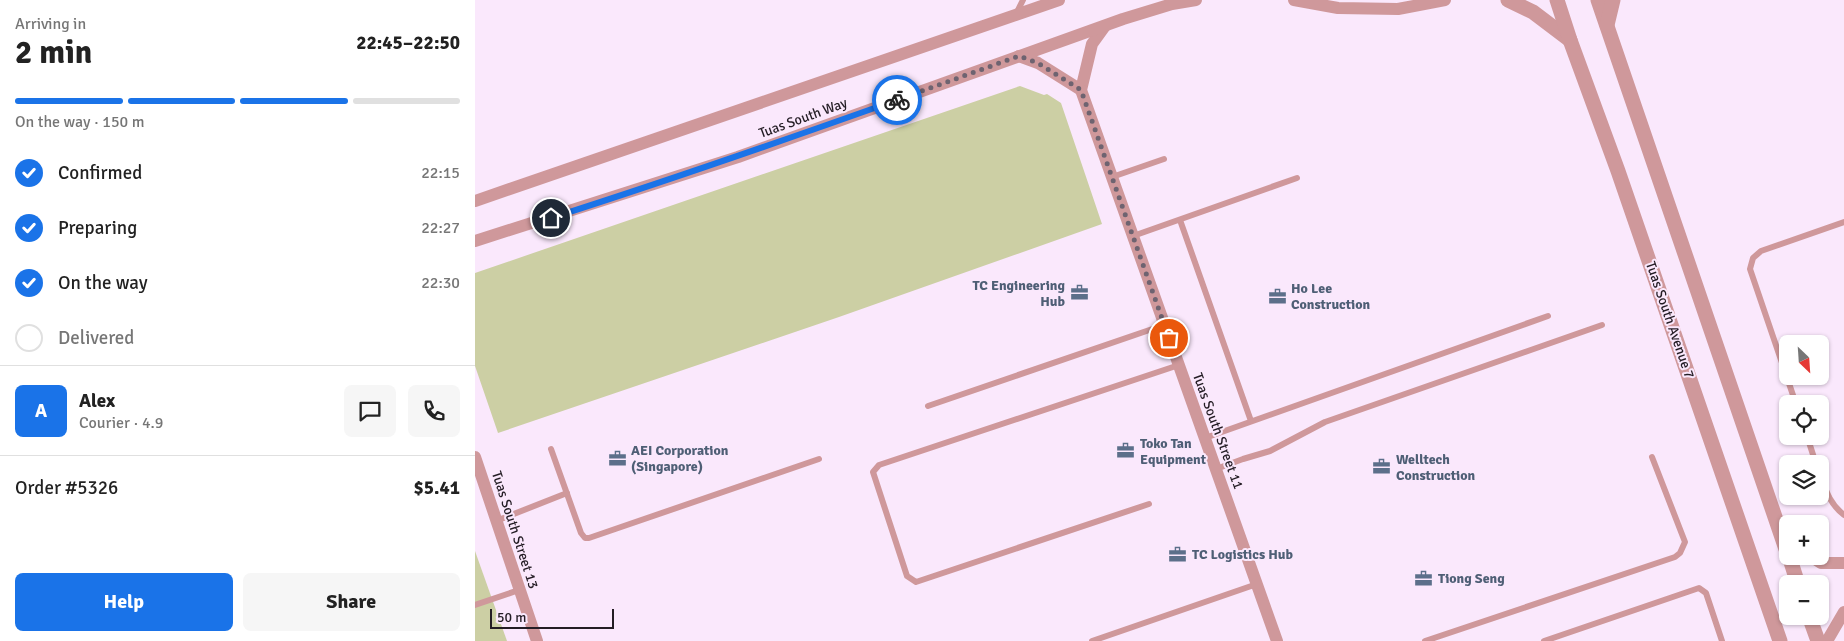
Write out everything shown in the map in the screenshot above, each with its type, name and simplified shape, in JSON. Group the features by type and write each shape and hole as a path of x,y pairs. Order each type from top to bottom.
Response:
{"street":[{"name":"Tuas South Way","path":"475,201 1059,0"},
{"name":"Tuas South Way","path":"476,241 738,157 1106,25 1172,4 1196,0"},
{"path":"1294,0 1338,8 1398,9 1445,0"},
{"path":"1508,0 1533,12 1570,40"},
{"name":"Tuas South Avenue 7","path":"1557,0 1780,641"},
{"path":"1598,0 1779,524"},
{"path":"1607,26 1613,0"},
{"path":"1019,56 1038,63 1081,90 1091,44 1106,25"},
{"name":"Tuas South Street 11","path":"1081,90 1277,641"},
{"name":"Tuas South Street 13","path":"475,457 537,641"},
{"path":"1829,564 1844,563"},
{"path":"1827,641 1844,612"},
{"path":"1812,625 1818,641"}],"lane":[{"path":"1015,15 1023,0"},
{"path":"1112,177 1164,159"},
{"path":"1133,236 1297,178"},
{"path":"1180,220 1251,421"},
{"path":"1793,395 1750,269 1753,258 1761,251 1844,222"},
{"path":"1205,438 1548,316"},
{"path":"928,406 1164,324"},
{"path":"1216,469 1243,458 1270,451 1325,422 1603,325"},
{"path":"1149,504 916,582 907,576 873,472 879,465 1179,365"},
{"path":"551,450 581,532 585,538 819,459"},
{"path":"1425,641 1680,553 1685,542 1652,457"},
{"path":"496,521 567,493"},
{"path":"1829,499 1837,510 1844,515"},
{"path":"1093,641 1257,584"},
{"path":"1544,641 1699,588 1706,593 1723,641"},
{"path":"475,605 519,590"}],"green space":[{"path":"1020,86 1044,95 1047,94 1061,103 1102,224 839,317 498,433 475,366 475,273"},
{"path":"475,551 507,641 475,641"}],"way so far":[{"path":"897,100 1019,56 1038,63 1081,90 1169,338"}],"place":[{"name":"TC Engineering Hub","path":"1079,293"},
{"name":"Ho Lee Construction","path":"1277,296"},
{"name":"Toko Tan Equipment","path":"1126,451"},
{"name":"AEI Corporation (Singapore)","path":"617,458"},
{"name":"Welltech Construction","path":"1382,467"},
{"name":"TC Logistics Hub","path":"1178,554"},
{"name":"Tiong Seng","path":"1424,578"}],"route":[{"path":"551,218 643,186 738,157 897,100"}]}
